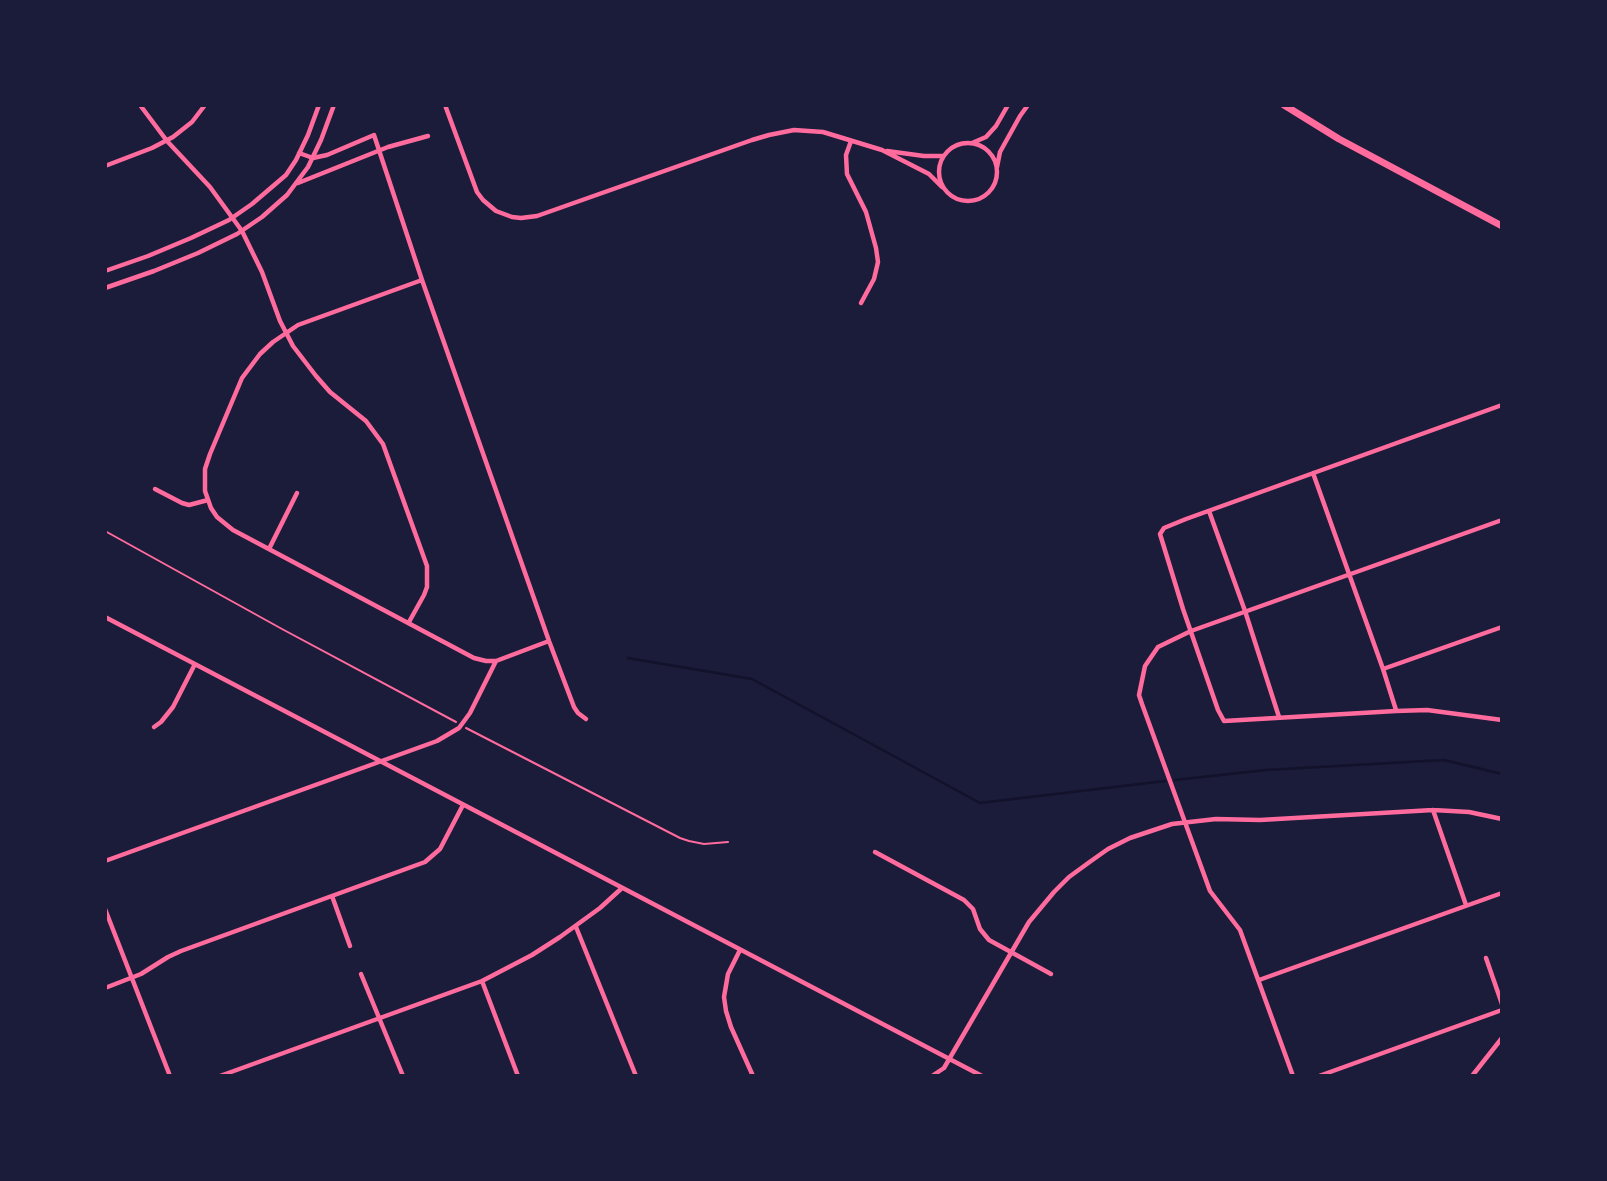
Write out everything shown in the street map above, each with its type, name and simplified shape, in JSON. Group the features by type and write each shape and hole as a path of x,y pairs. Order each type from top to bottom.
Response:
{"main road":[{"path":"1284,105 1339,139 1502,226"}],"street":[{"path":"140,105 167,141 210,187 233,217 262,272 285,332 316,376 366,421 388,454 427,566 428,577 424,595 409,622"},
{"path":"105,166 167,141 182,131 205,105"},
{"path":"105,271 148,256 233,217 251,204 286,175 312,126 319,105"},
{"path":"105,288 198,253 242,231 261,217 298,183 313,158 334,105"},
{"path":"444,105 477,192 496,211 521,218 559,209 786,131 809,130 839,135 883,150 943,156"},
{"path":"942,187 939,167 943,156 960,144 972,143 986,137 1008,105"},
{"path":"883,150 929,174 955,199 965,202 979,200 994,186 1000,152 1028,105"},
{"path":"299,153 313,158 327,155 374,135 549,641 574,707 586,719"},
{"path":"298,183 378,151 428,136"},
{"path":"851,141 846,155 847,174 866,212 878,262 874,279 861,303"},
{"path":"972,143 982,146 990,153 997,168"},
{"path":"422,280 298,325 273,342 250,366 234,393 205,469 208,500 217,516 233,530 474,658 496,661 549,641"},
{"path":"1502,405 1209,511 1161,531 1161,542 1224,721 1396,710 1427,710 1502,720"},
{"path":"1313,473 1396,710"},
{"path":"155,489 189,505 208,500"},
{"path":"269,549 298,493"},
{"path":"1209,511 1279,717"},
{"path":"1293,1076 1240,930 1210,891 1139,695 1145,666 1158,648 1191,631 1502,520"},
{"path":"105,617 982,1076"},
{"path":"1383,670 1502,627"},
{"path":"105,862 438,741 461,726 496,661"},
{"path":"155,727 173,707 195,664"},
{"path":"105,988 132,978 181,951 425,862 444,844 463,805"},
{"path":"1433,810 1466,905"},
{"path":"932,1076 944,1068 1029,922 1069,877 1108,849 1130,838 1185,821 1216,818 1260,820 1433,810 1469,812 1502,819"},
{"path":"874,852 964,900 973,909 980,929 989,940 1051,974"},
{"path":"220,1076 482,981 532,955 576,926 622,888"},
{"path":"1259,980 1502,892"},
{"path":"332,896 350,946"},
{"path":"105,909 170,1076"},
{"path":"576,926 636,1076"},
{"path":"740,950 728,974 724,997 731,1027 753,1076"},
{"path":"1486,958 1502,1004"},
{"path":"361,974 403,1076"},
{"path":"482,981 518,1076"},
{"path":"1318,1076 1502,1010"},
{"path":"1472,1076 1502,1038"}],"path":[{"path":"105,531 461,726 680,838 704,844 728,842"}],"waterway":[{"path":"628,658 752,679 980,803 1165,781"},
{"path":"1175,780 1266,770 1444,760 1502,774"}]}
